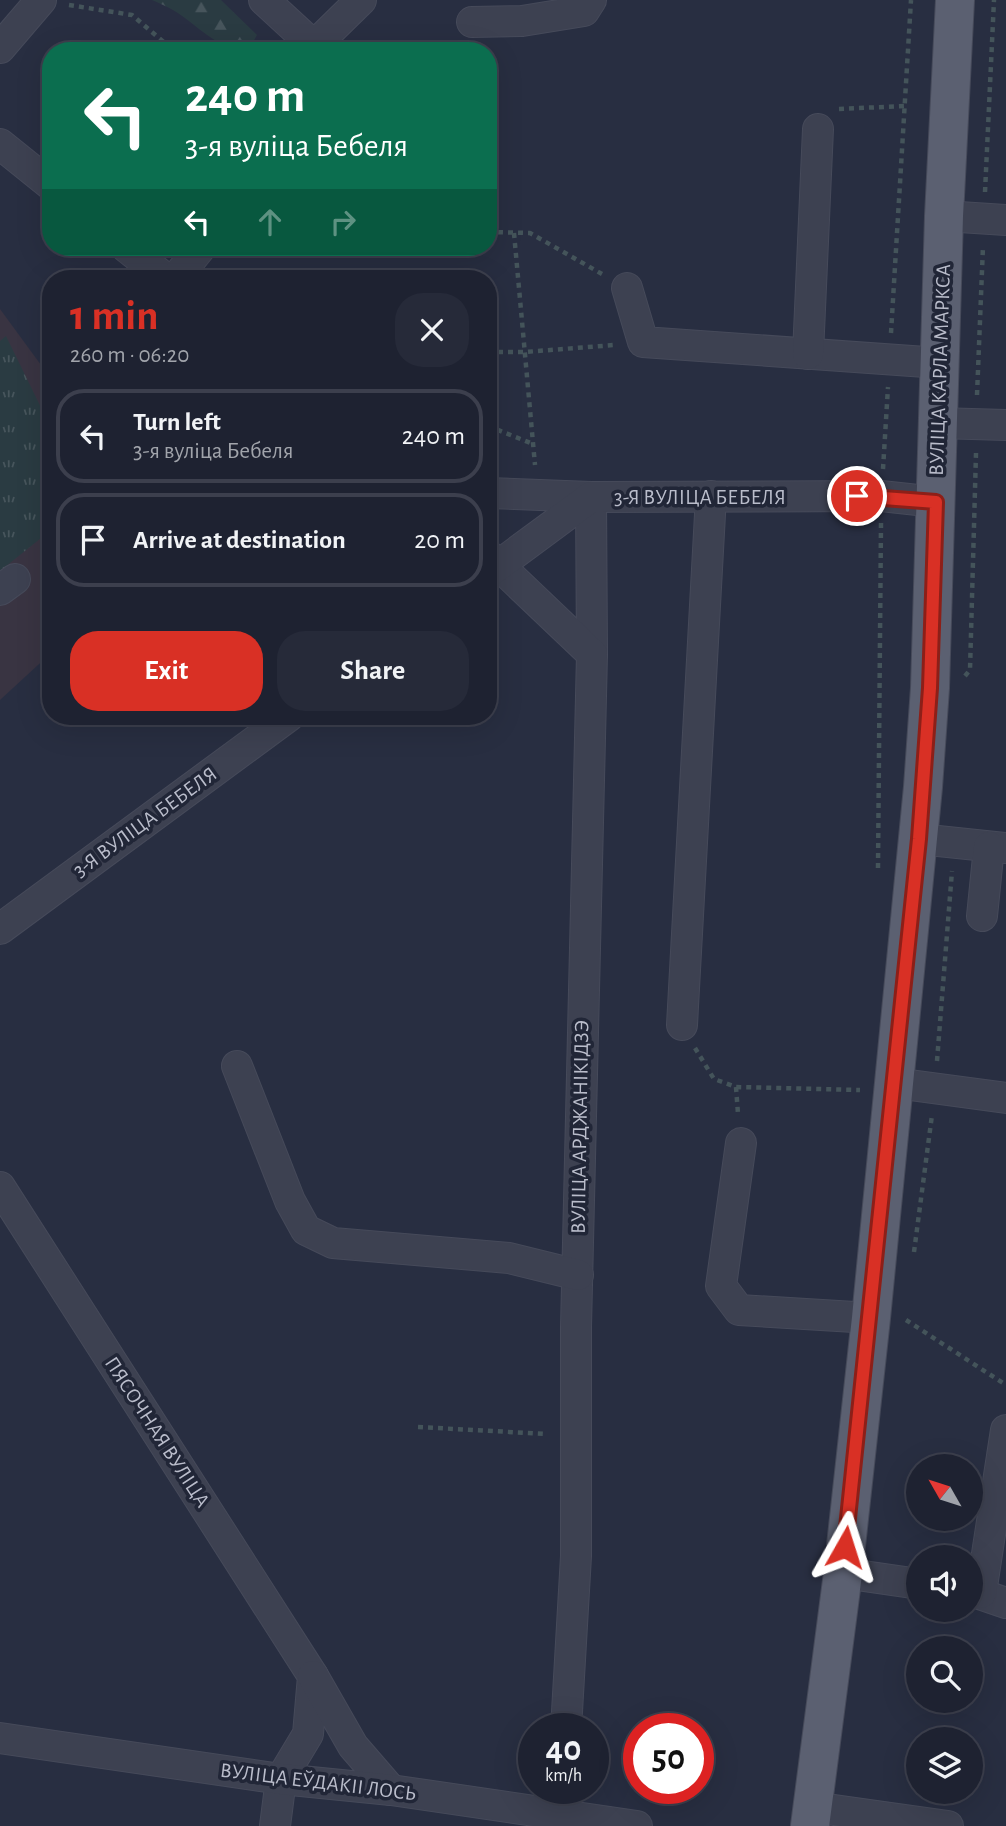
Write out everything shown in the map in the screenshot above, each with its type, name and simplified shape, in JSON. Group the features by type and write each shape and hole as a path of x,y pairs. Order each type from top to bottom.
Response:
{"main road":[{"name":"ВУЛІЦА КАРЛА МАРКСА","path":"812,1816 843,1573 888,1319 881,1086 919,839 930,688 944,216 955,0"}],"street":[{"path":"0,48 40,0"},
{"path":"264,0 310,42"},
{"path":"318,42 361,0"},
{"path":"472,22 518,11 584,11 591,0"},
{"path":"808,354 818,130"},
{"path":"0,144 42,179"},
{"path":"944,216 1006,220"},
{"path":"137,256 155,270"},
{"path":"182,270 194,256"},
{"path":"627,288 643,342 940,363"},
{"path":"938,424 1006,425"},
{"path":"497,493 591,497"},
{"path":"682,1025 711,496"},
{"name":"3-Я ВУЛІЦА БЕБЕЛЯ","path":"497,561 591,497 881,496 936,502"},
{"name":"ВУЛІЦА АРДЖАНІКІДЗЭ","path":"567,1713 576,1556 582,1013 593,653 591,497"},
{"path":"497,568 593,653"},
{"name":"3-Я ВУЛІЦА БЕБЕЛЯ","path":"0,929 277,725"},
{"path":"919,839 998,848 982,916"},
{"path":"237,1066 289,1200 306,1230 333,1243 509,1258 578,1275"},
{"path":"881,1086 1006,1098"},
{"path":"741,1143 721,1286 739,1310 888,1319"},
{"name":"ПЯСОЧНАЯ ВУЛІЦА","path":"0,1187 313,1676 353,1746 391,1790"},
{"path":"986,1596 1006,1430"},
{"path":"843,1573 906,1582"},
{"path":"275,1826 281,1779 308,1734 313,1676"},
{"name":"ВУЛІЦА ЕЎДАКІІ ЛОСЬ","path":"0,1738 281,1779 561,1809 637,1826"},
{"path":"812,1816 947,1826"}],"path":[{"path":"40,0 132,15 164,42"},
{"path":"878,879 881,496 911,0"},
{"path":"818,130 834,109 904,106"},
{"path":"497,232 530,233 627,288"},
{"path":"514,233 538,495"},
{"path":"497,352 643,342"},
{"path":"497,430 533,444"},
{"path":"682,1025 714,1079 736,1087 881,1086"},
{"path":"888,1319 1006,1385"},
{"path":"418,1427 576,1436"}],"shaded area":[{"path":"0,309 42,367 42,661 0,700"}],"green space":[{"path":"152,0 221,0 257,35 253,42 217,42 173,10"},
{"path":"6,336 42,410 42,537 0,571 0,341"}],"route":[{"path":"845,1547 919,839 930,688 936,502 857,496"}]}
